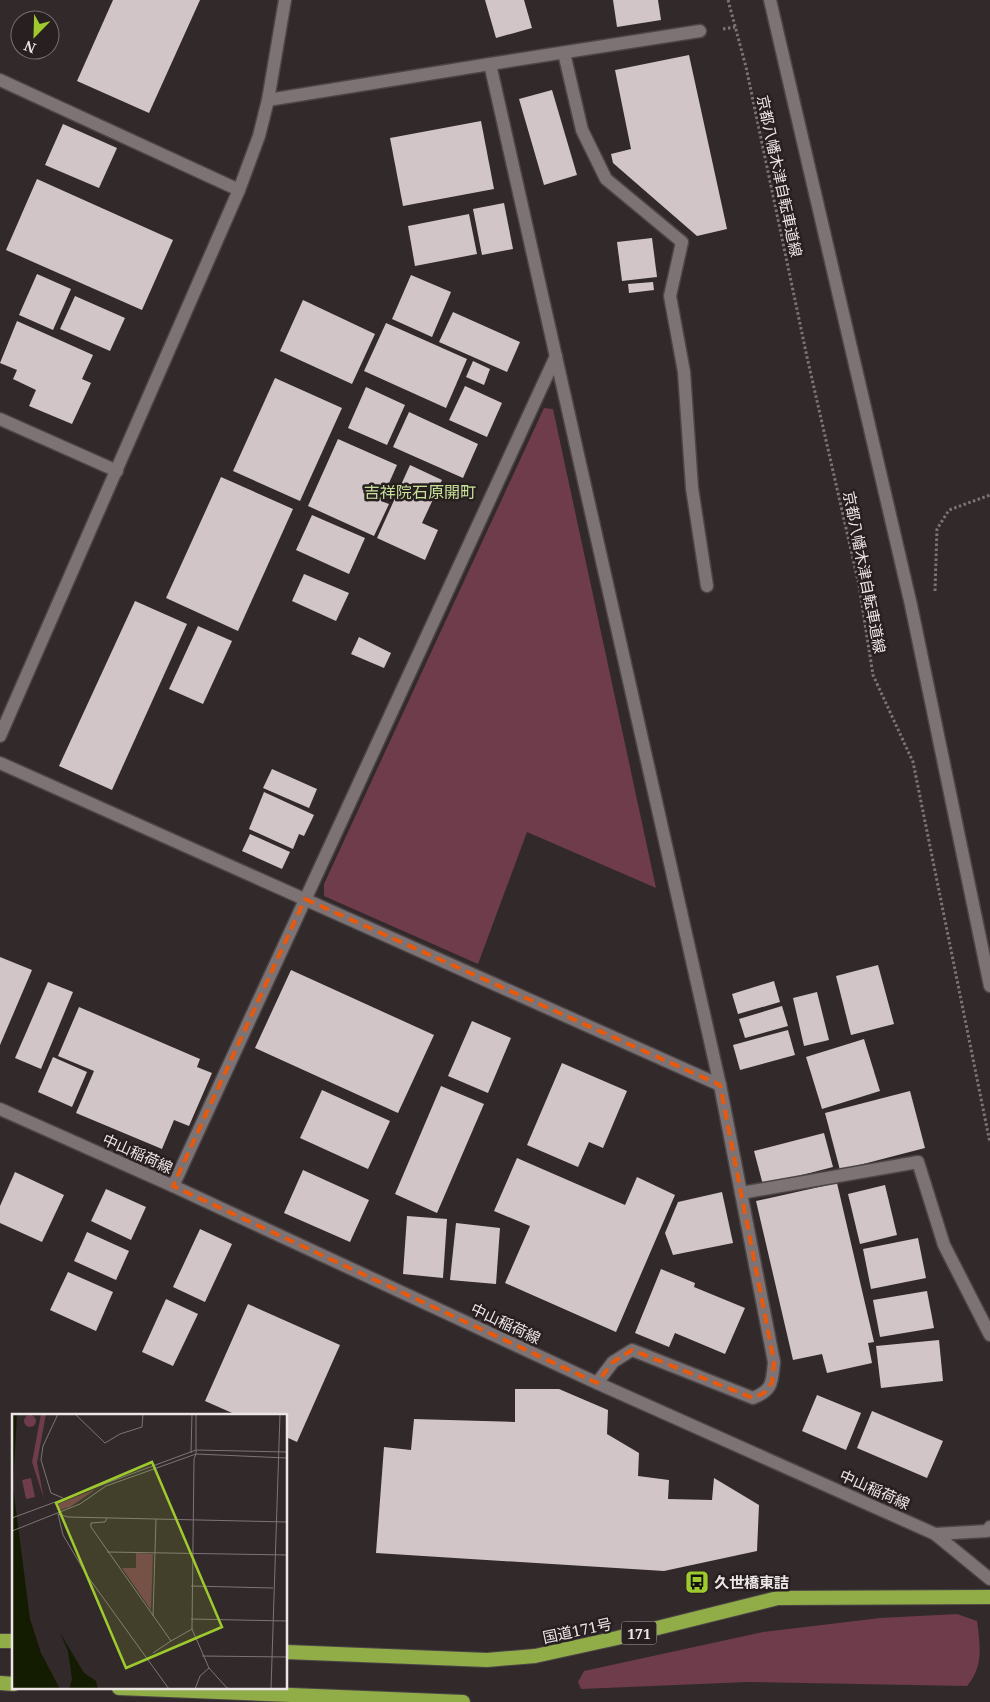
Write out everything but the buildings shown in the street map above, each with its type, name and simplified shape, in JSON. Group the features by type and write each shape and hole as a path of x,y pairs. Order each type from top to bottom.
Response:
{"highway":[{"name":"国道171号","path":"288,1652 496,1659 536,1656 778,1598 990,1597"},
{"path":"168,1690 463,1702"}],"street":[{"path":"0,736 239,190 259,136 268,100 285,0"},
{"path":"770,0 908,595 990,986"},
{"path":"268,100 700,31"},
{"path":"564,53 582,130 606,179 682,242 670,296 684,372 692,488 707,586"},
{"path":"490,64 720,1085 774,1362 772,1383 764,1393 753,1398 632,1350 613,1362 597,1383"},
{"path":"0,80 239,190"},
{"path":"173,1186 556,356"},
{"path":"0,419 117,471"},
{"path":"0,763 720,1085"},
{"name":"中山稲荷線","path":"0,1109 173,1186 597,1383 935,1534 990,1579"},
{"path":"741,1193 918,1162 944,1245 990,1335"},
{"path":"935,1534 987,1531 990,1527"}],"path":[{"name":"京都八幡木津自転車道線","path":"728,0 746,67 807,357 859,585 873,675 913,762 990,1144"},
{"path":"934,596 937,529 948,510 990,495"}],"highlighted area":[{"path":"305,899 720,1085 774,1362 772,1383 764,1393 753,1398 632,1350 613,1362 597,1383 173,1186"}],"shaded area":[{"path":"544,408 553,409 656,888 527,832 478,964 324,896 324,884"},
{"path":"957,1614 977,1621 980,1655 976,1671 967,1686 747,1682 581,1689 578,1682 584,1671 763,1632 880,1618"}],"place":[{"name":"久世橋東詰","path":"697,1582"}],"district":[{"name":"吉祥院石原開町","path":"420,492"}]}
